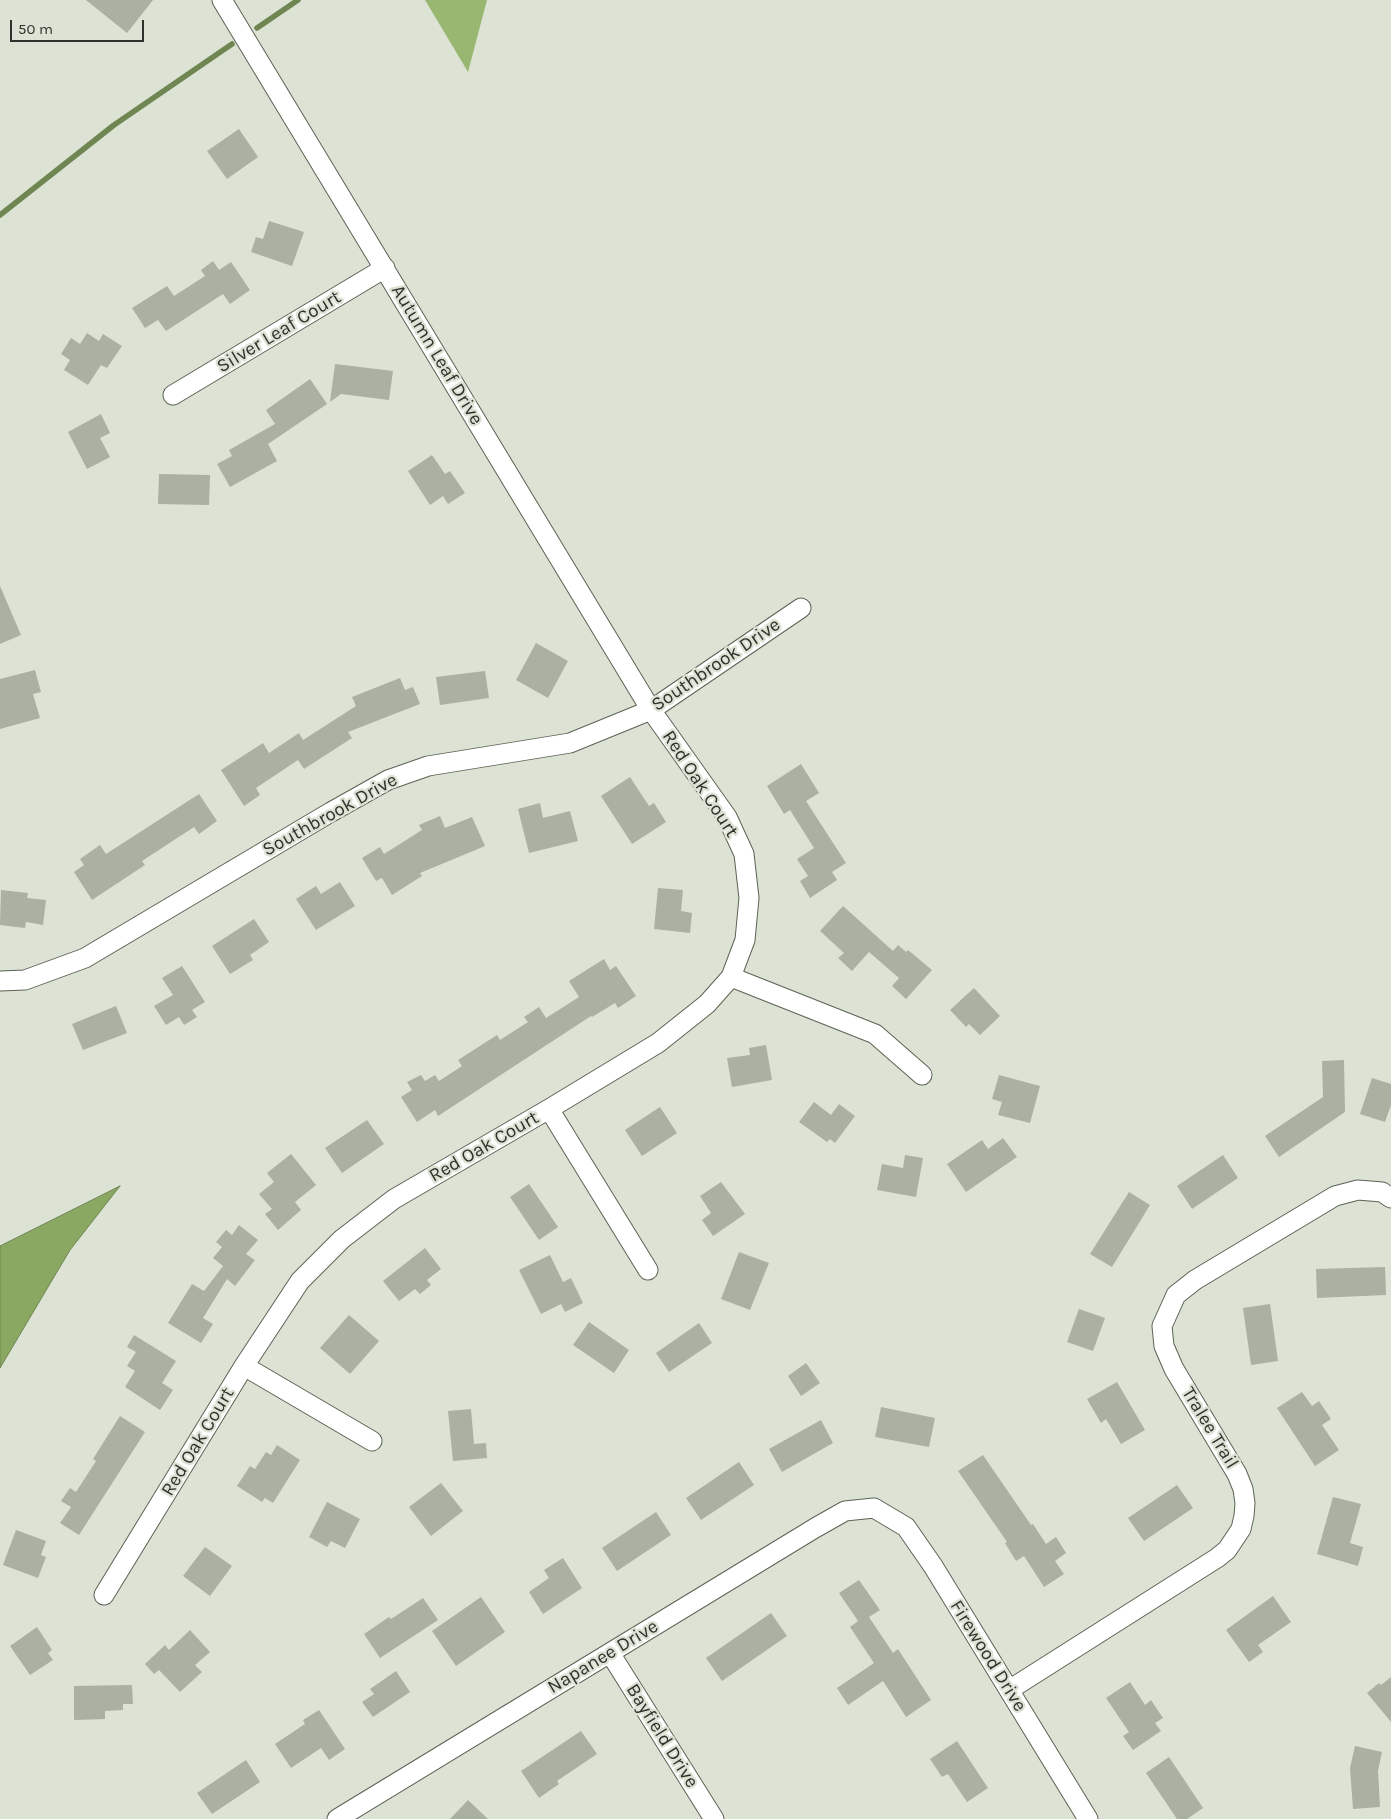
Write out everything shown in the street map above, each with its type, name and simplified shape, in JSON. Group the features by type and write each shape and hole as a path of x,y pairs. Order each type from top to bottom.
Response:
{"street":[{"name":"Autumn Leaf Drive","path":"222,0 651,710"},
{"name":"Silver Leaf Court","path":"173,395 385,268"},
{"name":"Southbrook Drive","path":"0,980 25,980 85,958 388,780 428,766 570,743 651,710 801,608"},
{"name":"Red Oak Court","path":"104,1595 244,1366 300,1281 342,1238 394,1199 658,1044 706,1004 731,977 745,940 749,898 744,854 727,816 651,710"},
{"path":"731,977 875,1034 922,1075"},
{"path":"549,1109 648,1270"},
{"name":"Tralee Trail","path":"1009,1690 1217,1558 1226,1550 1241,1529 1245,1503 1243,1489 1237,1474 1174,1368 1164,1346 1162,1326 1176,1295 1195,1280 1335,1196 1358,1190 1382,1192 1391,1198"},
{"path":"244,1366 372,1441"},
{"name":"Firewood Drive","path":"874,1508 906,1527 933,1566 1088,1819"},
{"name":"Napanee Drive","path":"343,1818 845,1511 874,1508"},
{"name":"Bayfield Drive","path":"610,1653 714,1819"}],"shaded area":[{"path":"425,0 487,0 468,72"},
{"path":"120,1186 70,1250 0,1368 0,1246"}],"building":[{"path":"86,0 153,0 127,33"},
{"path":"239,129 258,157 227,179 207,151"},
{"path":"269,221 304,232 292,266 251,252 256,237 263,239"},
{"path":"213,261 219,270 231,262 250,290 230,304 223,294 166,331 158,320 145,328 132,308 167,286 174,296 205,276 201,270"},
{"path":"87,333 99,341 103,334 122,346 107,368 101,365 88,385 64,370 70,360 61,354 71,338 80,344"},
{"path":"335,364 393,371 389,400 341,394 330,402"},
{"path":"310,379 327,404 268,444 277,461 230,487 217,464 232,456 229,450 275,424 266,410"},
{"path":"101,414 110,433 100,438 110,457 87,469 68,432"},
{"path":"432,455 445,474 450,471 465,493 448,504 443,496 430,505 408,471"},
{"path":"159,474 210,475 209,505 158,504"},
{"path":"0,586 21,635 0,644"},
{"path":"536,643 568,661 548,698 516,680"},
{"path":"35,670 41,692 33,694 40,718 0,729 0,679"},
{"path":"485,671 489,698 440,705 436,677"},
{"path":"400,678 405,690 413,687 420,704 348,732 352,738 304,769 298,760 256,788 260,795 244,806 221,770 263,743 269,753 299,733 303,740 356,706 352,697"},
{"path":"801,764 819,793 806,801 846,863 832,872 837,880 810,898 800,881 808,876 797,859 814,848 790,810 784,814 767,786"},
{"path":"630,777 649,806 654,803 666,822 632,844 601,796"},
{"path":"199,794 217,821 199,834 194,827 142,861 145,865 92,900 74,872 84,865 80,859 100,845 106,854"},
{"path":"540,803 543,818 570,811 578,841 529,853 518,809"},
{"path":"440,816 445,828 472,817 485,846 420,873 422,876 392,895 382,878 376,881 362,858 380,847 384,854 422,830 419,825"},
{"path":"340,882 355,906 316,930 296,899 316,886 321,894"},
{"path":"658,888 683,890 681,911 692,913 690,933 654,929"},
{"path":"1,890 28,893 27,898 46,900 43,925 26,922 25,928 0,925"},
{"path":"843,906 893,951 898,945 906,952 908,950 932,970 906,999 892,986 899,978 869,952 852,971 838,958 844,953 820,931"},
{"path":"254,919 269,942 250,955 253,960 230,974 212,946"},
{"path":"604,959 610,970 616,966 636,996 618,1008 615,1003 591,1016 438,1116 435,1110 417,1122 401,1097 412,1090 407,1082 421,1075 425,1081 435,1075 439,1081 462,1066 458,1060 497,1035 500,1040 528,1022 524,1017 539,1007 546,1018 579,997 569,981"},
{"path":"182,966 205,1002 192,1010 197,1017 184,1025 179,1017 166,1025 154,1006 173,995 162,978"},
{"path":"974,988 1000,1016 980,1035 969,1024 966,1027 950,1010"},
{"path":"116,1006 127,1033 83,1050 72,1024"},
{"path":"766,1045 772,1080 732,1087 727,1058 750,1055 749,1048"},
{"path":"1344,1060 1345,1112 1279,1157 1265,1136 1323,1097 1322,1061"},
{"path":"999,1075 1040,1086 1030,1123 998,1115 1002,1102 992,1099"},
{"path":"1372,1078 1391,1084 1391,1105 1385,1122 1360,1114"},
{"path":"814,1102 831,1115 839,1104 855,1116 835,1143 830,1139 827,1142 799,1122"},
{"path":"660,1107 677,1133 642,1156 625,1130"},
{"path":"367,1120 384,1144 342,1173 325,1148"},
{"path":"1003,1138 1017,1157 966,1192 947,1164 982,1140 988,1149"},
{"path":"291,1154 316,1185 295,1202 301,1210 278,1230 265,1214 272,1209 259,1194 274,1182 267,1173"},
{"path":"905,1155 923,1158 916,1197 877,1190 882,1164 903,1168"},
{"path":"1223,1155 1238,1178 1192,1209 1177,1186"},
{"path":"721,1182 745,1214 713,1236 702,1220 711,1213 700,1196"},
{"path":"529,1184 558,1227 539,1240 510,1197"},
{"path":"1129,1192 1150,1205 1112,1267 1090,1254"},
{"path":"239,1225 258,1240 246,1254 255,1260 235,1286 227,1279 203,1318 213,1324 201,1343 168,1323 192,1284 204,1291 223,1266 213,1258 222,1247 216,1242 226,1230 232,1235"},
{"path":"425,1248 441,1269 427,1280 431,1285 420,1294 415,1289 399,1301 383,1281"},
{"path":"739,1252 769,1263 750,1310 721,1299"},
{"path":"550,1255 563,1282 571,1278 583,1303 565,1312 561,1304 541,1314 519,1270"},
{"path":"1385,1267 1386,1295 1317,1298 1316,1269"},
{"path":"1270,1304 1278,1361 1251,1365 1243,1308"},
{"path":"1079,1309 1105,1318 1093,1351 1067,1342"},
{"path":"349,1315 379,1341 350,1374 320,1348"},
{"path":"589,1322 629,1350 614,1373 573,1345"},
{"path":"699,1323 712,1343 669,1372 656,1353"},
{"path":"134,1335 176,1361 162,1383 173,1390 160,1410 125,1387 135,1371 127,1366 136,1352 127,1347"},
{"path":"806,1363 820,1383 801,1396 788,1376"},
{"path":"1117,1382 1145,1430 1121,1444 1106,1419 1101,1423 1087,1399"},
{"path":"1302,1392 1312,1406 1319,1401 1331,1419 1322,1425 1339,1450 1315,1466 1277,1408"},
{"path":"881,1407 935,1418 929,1447 875,1437"},
{"path":"471,1409 474,1444 486,1443 487,1458 453,1461 448,1411"},
{"path":"120,1416 145,1432 79,1535 60,1523 71,1507 61,1501 70,1488 76,1492 96,1461 93,1459"},
{"path":"821,1420 833,1443 782,1472 769,1449"},
{"path":"277,1445 300,1460 273,1503 265,1498 262,1502 237,1486 250,1466 255,1469 266,1452 271,1455"},
{"path":"983,1455 1046,1544 1056,1537 1066,1553 1055,1561 1064,1574 1044,1587 1024,1556 1016,1561 1005,1543 1007,1542 958,1471"},
{"path":"739,1462 754,1485 701,1520 686,1498"},
{"path":"441,1483 463,1511 431,1536 409,1507"},
{"path":"1177,1485 1193,1508 1144,1541 1128,1518"},
{"path":"1333,1497 1361,1504 1350,1543 1363,1547 1358,1566 1317,1554"},
{"path":"327,1502 360,1519 345,1548 331,1541 327,1547 309,1537"},
{"path":"656,1512 671,1535 617,1571 602,1548"},
{"path":"16,1530 46,1541 41,1555 46,1557 38,1578 3,1565"},
{"path":"205,1547 232,1566 210,1596 183,1576"},
{"path":"563,1558 582,1588 543,1614 529,1592 549,1578 544,1570"},
{"path":"859,1580 880,1610 869,1617 893,1653 898,1649 931,1700 906,1717 883,1681 848,1705 837,1688 874,1663 850,1627 858,1621 839,1593"},
{"path":"1273,1596 1291,1622 1258,1645 1263,1652 1249,1662 1226,1630"},
{"path":"481,1597 505,1632 456,1666 432,1631"},
{"path":"423,1598 438,1620 380,1658 364,1634"},
{"path":"771,1613 787,1636 722,1681 706,1658"},
{"path":"37,1627 52,1650 48,1653 53,1660 30,1675 10,1646"},
{"path":"190,1630 210,1652 195,1665 202,1672 180,1692 159,1670 154,1674 145,1664 165,1645 169,1650"},
{"path":"396,1671 410,1692 373,1717 362,1702 374,1694 370,1689"},
{"path":"1391,1677 1391,1722 1367,1693 1379,1683 1381,1685"},
{"path":"1130,1682 1145,1705 1151,1700 1163,1718 1155,1723 1161,1731 1133,1750 1123,1736 1129,1732 1106,1698"},
{"path":"132,1685 133,1704 123,1704 123,1710 105,1711 105,1719 74,1720 74,1686"},
{"path":"319,1710 345,1749 329,1760 321,1748 291,1768 275,1744 305,1724 303,1720"},
{"path":"581,1731 597,1754 557,1781 559,1784 539,1798 521,1771"},
{"path":"957,1741 988,1788 967,1802 948,1774 942,1777 930,1759"},
{"path":"1355,1746 1382,1752 1378,1771 1380,1807 1353,1809 1350,1768"},
{"path":"1169,1757 1203,1808 1187,1819 1177,1819 1146,1773"},
{"path":"246,1760 260,1782 212,1814 197,1793"},
{"path":"468,1800 488,1819 450,1819"}],"waterway":[{"path":"257,28 298,0"},
{"path":"0,215 114,125 232,44"}]}
